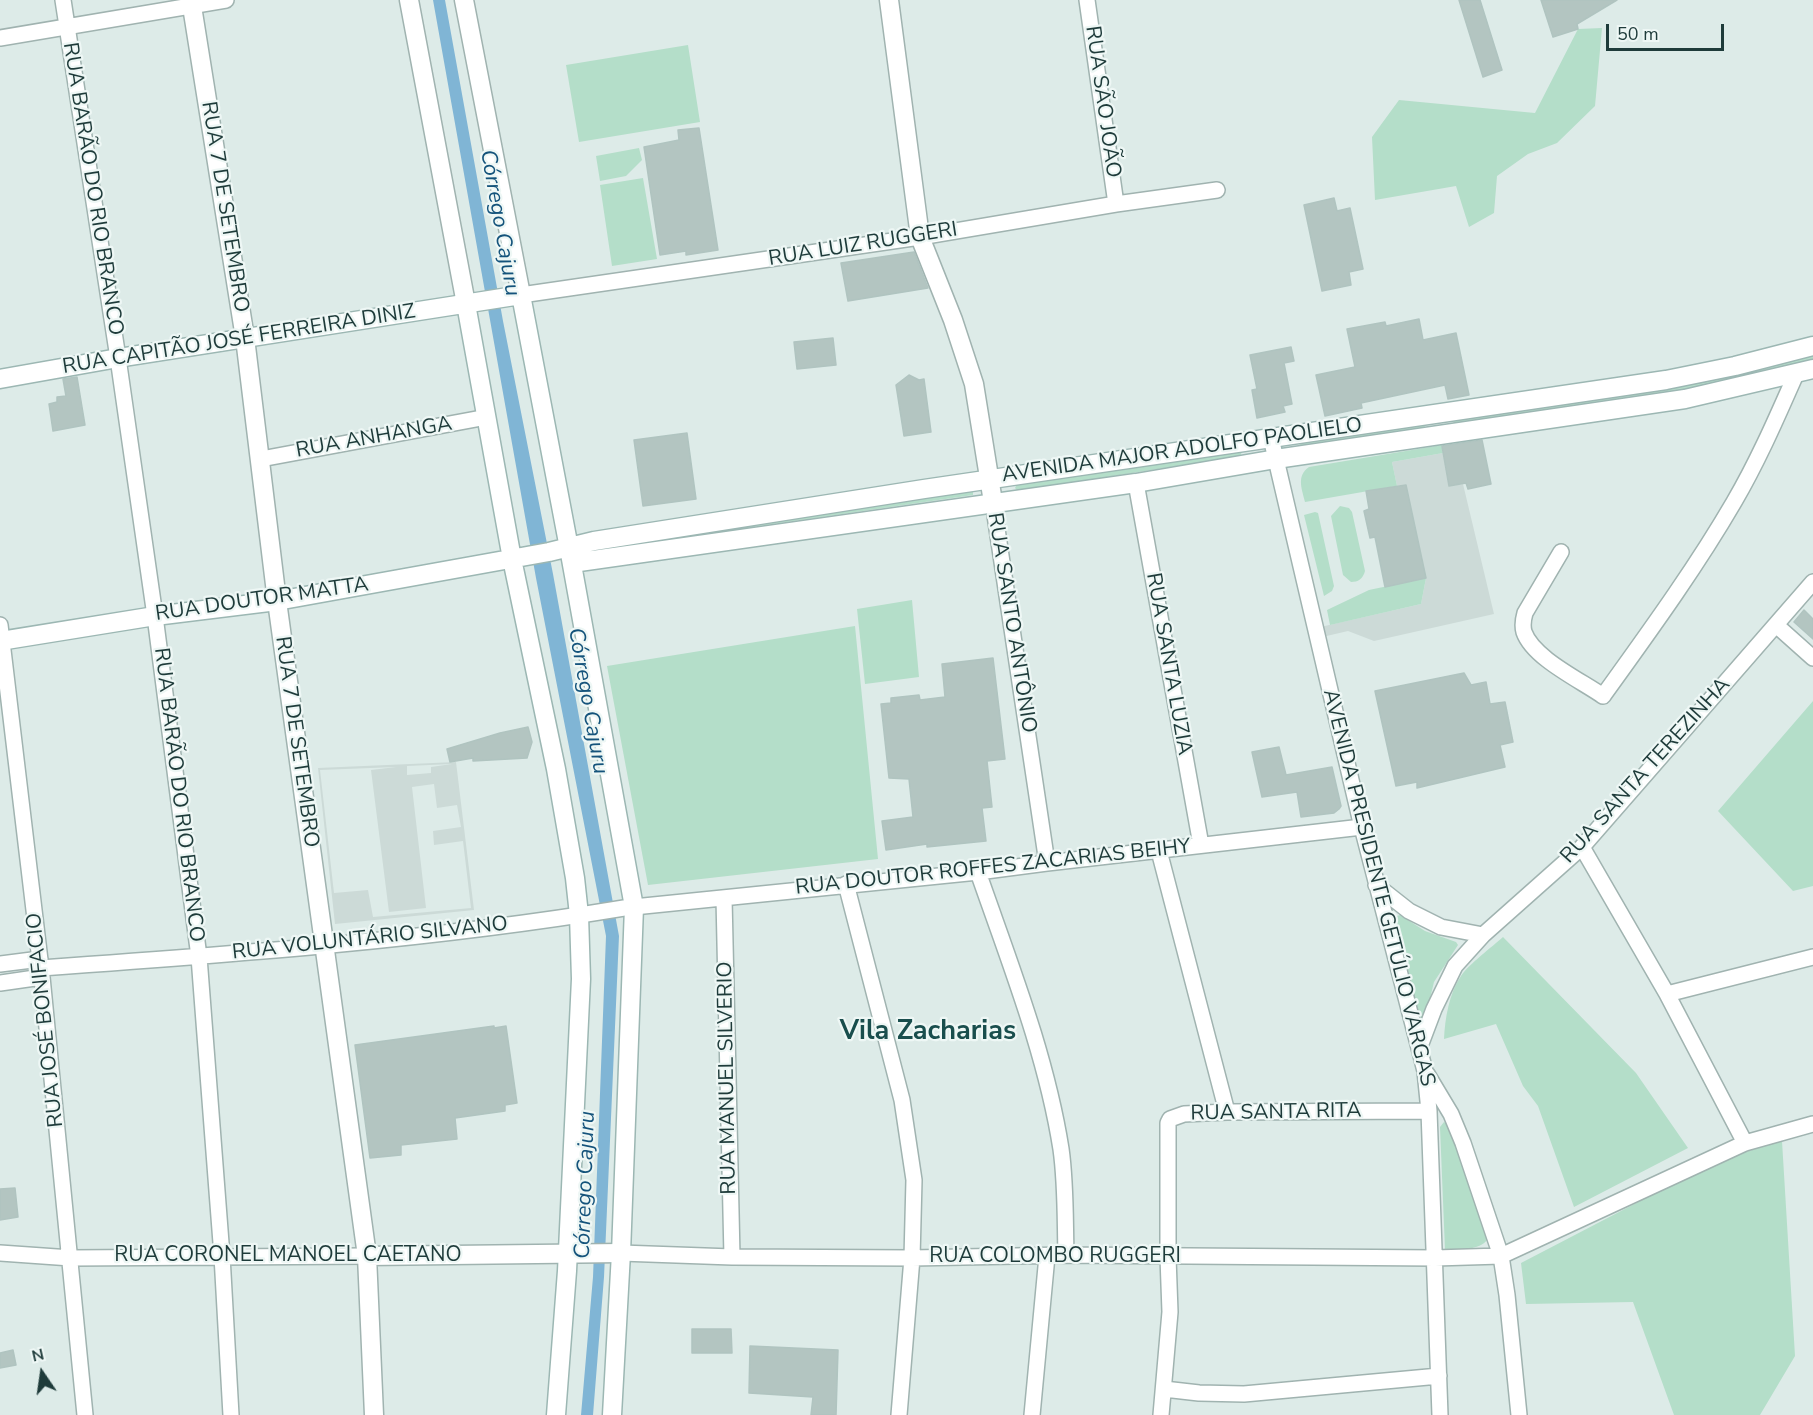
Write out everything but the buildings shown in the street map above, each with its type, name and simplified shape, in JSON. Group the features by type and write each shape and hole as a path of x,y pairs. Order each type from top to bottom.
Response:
{"main road":[{"path":"409,0 473,303 487,417 518,558 575,878 585,914 580,979 572,1253 556,1415"},
{"path":"464,0 514,296 570,556 629,907 615,1253 612,1415"},
{"name":"RUA SANTO ANTÔNIO","path":"889,0 920,237 953,320 974,384 993,502"},
{"name":"RUA 7 DE SETEMBRO","path":"191,3 245,338 277,601 367,1256 374,1415"},
{"name":"RUA CAPITÃO JOSÉ FERREIRA DINIZ","path":"0,379 118,358 514,296"},
{"name":"AVENIDA MAJOR ADOLFO PAOLIELO","path":"570,556 605,540 990,479 1666,380 1735,366 1813,346"},
{"name":"AVENIDA MAJOR ADOLFO PAOLIELO","path":"549,552 570,556 1136,483 1276,459 1685,399 1804,371"},
{"name":"RUA DOUTOR MATTA","path":"1,636 277,601 549,552"},
{"name":"RUA CORONEL MANOEL CAETANO","path":"367,1256 615,1253"}],"street":[{"name":"RUA BARÃO DO RIO BRANCO","path":"63,0 155,616 199,957 222,1256 231,1415"},
{"path":"0,38 191,3 226,0"},
{"name":"RUA SÃO JOÃO","path":"1087,0 1116,204"},
{"name":"RUA LUIZ RUGGERI","path":"514,296 920,237 1116,204 1217,190"},
{"path":"1560,552 1525,613 1522,623 1523,631 1532,646 1543,656 1603,696 1679,590 1734,501 1804,371"},
{"name":"RUA ANHANGA","path":"261,459 487,417"},
{"name":"AVENIDA PRESIDENTE GETÚLIO VARGAS","path":"1271,438 1376,885 1425,1071 1436,1258 1440,1415"},
{"name":"RUA SANTA LUZIA","path":"1136,483 1201,844"},
{"name":"RUA SANTO ANTÔNIO","path":"993,502 1047,863"},
{"name":"RUA SANTA TEREZINHA","path":"1420,1046 1434,1009 1455,966 1483,935 1582,847 1813,582"},
{"path":"1776,625 1813,658"},
{"name":"RUA JOSÉ BONIFACIO","path":"1,636 41,968 85,1415"},
{"name":"RUA DOUTOR ROFFES ZACARIAS BEIHY","path":"629,907 978,872 1201,844 1362,827"},
{"path":"1582,847 1667,994 1745,1143"},
{"path":"1158,851 1227,1112"},
{"path":"978,872 1040,1050 1053,1105 1062,1153 1066,1255"},
{"path":"846,884 902,1100 914,1180 912,1258 898,1415"},
{"path":"1376,885 1409,911 1441,927 1483,935"},
{"name":"RUA MANUEL SILVERIO","path":"724,898 732,1257"},
{"name":"RUA VOLUNTÁRIO SILVANO","path":"0,964 41,968 325,946 629,907"},
{"path":"1667,994 1813,957"},
{"name":"RUA VOLUNTÁRIO SILVANO","path":"0,983 41,968"},
{"path":"1425,1071 1451,1114 1463,1143 1501,1256 1519,1415"},
{"name":"RUA SANTA RITA","path":"1161,1415 1170,1312 1168,1123 1170,1119 1175,1115 1227,1112 1429,1111"},
{"path":"1501,1256 1745,1143 1813,1124"},
{"name":"RUA CORONEL MANOEL CAETANO","path":"0,1253 71,1258 367,1256"},
{"name":"RUA COLOMBO RUGGERI","path":"615,1253 732,1257 912,1258 1066,1255 1436,1258 1501,1256"},
{"path":"1032,1415 1047,1256"},
{"path":"1164,1389 1199,1393 1245,1394 1439,1376"}],"shaded area":[{"path":"1443,453 1449,486 1463,484 1494,614 1374,641 1348,631 1318,638 1316,628 1421,604 1426,578 1406,485 1397,486 1392,462"},
{"path":"456,762 474,910 335,924 318,768","holes":["452,764 431,767 431,773 407,775 407,766","396,767 371,770 389,912 426,908 412,787 434,784 437,808 457,805 461,827 433,831 434,845 463,841 471,908 373,917 368,890 334,893 320,770"]}],"green space":[{"path":"1602,28 1595,106 1557,143 1528,154 1497,176 1494,213 1469,227 1456,186 1375,200 1372,137 1399,100 1535,113 1578,29"},
{"path":"688,45 700,122 579,142 566,65"},
{"path":"639,148 642,160 626,176 600,181 596,156"},
{"path":"643,178 657,259 612,266 600,185"},
{"path":"1813,356 1813,364 1688,391 1454,426 1453,420 1687,383"},
{"path":"1424,422 1425,428 1302,446 1298,443"},
{"path":"1442,445 1443,453 1392,462 1397,486 1305,502 1301,479 1302,474 1309,467"},
{"path":"1241,450 1240,456 1018,491 1015,488 1017,484"},
{"path":"973,491 973,495 594,550 596,544"},
{"path":"1340,506 1349,508 1352,512 1365,571 1362,578 1351,582 1343,575 1331,516"},
{"path":"1318,513 1334,586 1332,591 1324,596 1304,515"},
{"path":"1426,578 1421,604 1330,625 1327,610 1369,590"},
{"path":"912,600 919,677 865,684 857,609"},
{"path":"855,626 878,859 648,885 607,666"},
{"path":"1813,701 1813,886 1793,891 1718,811"},
{"path":"1400,915 1425,931 1456,942 1458,945 1434,982 1425,1019 1422,1020 1419,1017 1396,919"},
{"path":"1503,937 1636,1073 1688,1148 1574,1207 1538,1106 1523,1086 1496,1024 1444,1039 1448,1006 1461,976 1469,966"},
{"path":"1444,1122 1450,1126 1488,1239 1479,1246 1445,1250 1440,1127"},
{"path":"1782,1141 1795,1356 1760,1415 1674,1415 1633,1302 1526,1304 1521,1263 1719,1160"}],"water":[{"path":"433,0 445,0 619,936 604,1277 593,1415 581,1415 593,1277 606,936 536,578"}],"district":[{"name":"Vila Zacharias","path":"928,1032"}],"water label":[{"name":"Córrego Cajuru","path":"499,223"},
{"name":"Córrego Cajuru","path":"587,701"},
{"name":"Córrego Cajuru","path":"586,1185"}]}
